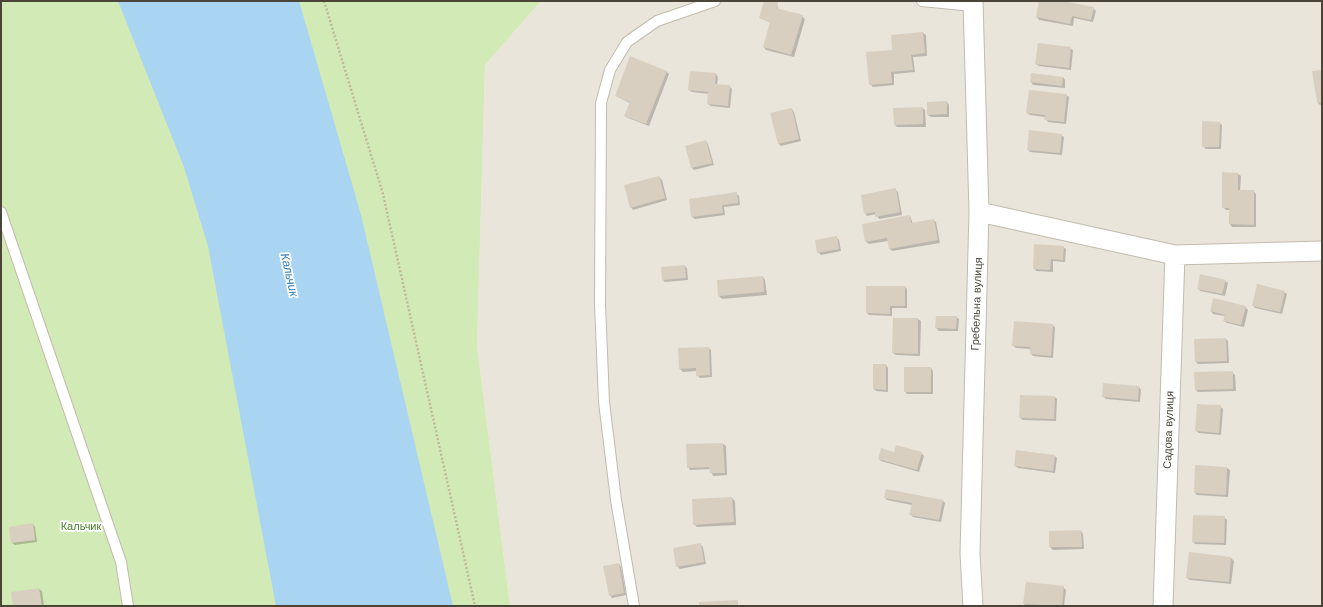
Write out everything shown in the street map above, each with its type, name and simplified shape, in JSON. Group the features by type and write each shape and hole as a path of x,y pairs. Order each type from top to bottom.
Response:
{"street":[{"name":"Гребельна вулиця","path":"973,4 979,212 970,554 973,606"},
{"path":"979,212 1175,254 1322,251"},
{"name":"Садова вулиця","path":"1163,606 1175,254"}],"lane":[{"path":"634,606 616,500 604,402 600,304 601,103 610,70 627,42 657,21 715,1"},
{"path":"922,1 973,4"},
{"path":"1,212 121,562 128,606"}],"path":[{"path":"324,1 384,194 475,606"}],"shaded area":[{"path":"541,1 1322,1 1322,606 510,606 477,345 485,65"}],"green space":[{"name":"Кальчик","path":"1,1 541,1 485,65 477,345 510,606 1,606"}],"water":[{"name":"Кальчик","path":"118,1 299,1 361,215 453,606 276,606 208,246 184,167"}],"building":[{"path":"764,1 778,2 776,8 803,15 791,55 763,47 770,22 759,18"},
{"path":"1039,1 1062,1 1094,7 1091,20 1072,16 1070,24 1036,17"},
{"path":"923,32 925,53 911,55 913,70 891,72 892,83 869,85 866,52 892,50 891,35"},
{"path":"1038,43 1071,47 1069,68 1035,64"},
{"path":"630,56 667,71 646,124 624,116 630,102 615,96"},
{"path":"1322,70 1322,102 1317,103 1312,71"},
{"path":"690,71 716,73 715,84 730,85 728,106 707,104 708,92 688,90"},
{"path":"1031,73 1063,77 1062,86 1030,82"},
{"path":"1029,90 1067,94 1064,122 1044,120 1045,115 1026,113"},
{"path":"947,101 947,114 927,115 927,102"},
{"path":"923,107 923,124 894,125 893,108"},
{"path":"792,108 799,139 778,144 770,113"},
{"path":"1202,121 1220,122 1219,147 1202,147"},
{"path":"1029,130 1062,134 1060,153 1027,150"},
{"path":"706,140 712,163 691,168 685,146"},
{"path":"1222,172 1238,173 1238,190 1254,190 1254,225 1229,224 1229,208 1222,208"},
{"path":"659,176 665,198 630,208 624,185"},
{"path":"896,188 900,212 875,217 875,212 864,214 861,195"},
{"path":"737,192 738,203 722,205 723,213 691,217 689,199"},
{"path":"910,215 911,223 934,219 938,240 889,249 887,238 865,242 862,224"},
{"path":"837,236 839,249 817,253 815,240"},
{"path":"1034,244 1064,246 1063,260 1051,259 1050,270 1033,269"},
{"path":"685,265 686,278 662,280 661,267"},
{"path":"1200,274 1226,280 1222,294 1197,289"},
{"path":"763,276 764,292 718,296 717,280"},
{"path":"1257,284 1285,291 1280,312 1252,306"},
{"path":"866,286 905,286 905,306 890,306 890,314 866,313"},
{"path":"1213,298 1246,306 1241,325 1223,321 1225,315 1210,311"},
{"path":"936,316 957,316 956,329 935,328"},
{"path":"893,318 918,318 918,354 892,353"},
{"path":"1014,321 1053,324 1051,356 1030,354 1030,347 1012,346"},
{"path":"1226,338 1227,361 1195,362 1194,339"},
{"path":"709,347 710,375 696,376 696,368 679,369 678,348"},
{"path":"873,364 886,364 886,390 873,389"},
{"path":"904,367 931,367 931,392 904,392"},
{"path":"1233,371 1233,389 1195,390 1194,372"},
{"path":"1103,383 1139,386 1138,400 1102,397"},
{"path":"1020,395 1055,396 1054,419 1019,418"},
{"path":"1197,404 1221,405 1219,433 1195,431"},
{"path":"723,443 725,473 710,473 709,467 687,468 686,444"},
{"path":"896,445 922,452 917,470 878,459 881,448 894,452"},
{"path":"1016,450 1055,455 1053,471 1014,466"},
{"path":"1195,465 1227,467 1226,495 1194,493"},
{"path":"886,489 943,500 939,520 909,515 912,503 884,498"},
{"path":"732,497 734,522 693,525 692,499"},
{"path":"1193,515 1225,516 1224,543 1192,542"},
{"path":"33,523 35,540 11,543 9,527"},
{"path":"1081,530 1082,547 1049,547 1049,531"},
{"path":"701,543 704,562 676,567 673,548"},
{"path":"1189,552 1231,557 1229,582 1186,578"},
{"path":"619,563 624,593 609,596 603,566"},
{"path":"1026,582 1064,586 1062,606 1023,604"},
{"path":"39,588 42,606 13,606 11,592"},
{"path":"738,600 738,606 699,606 699,602"}]}
